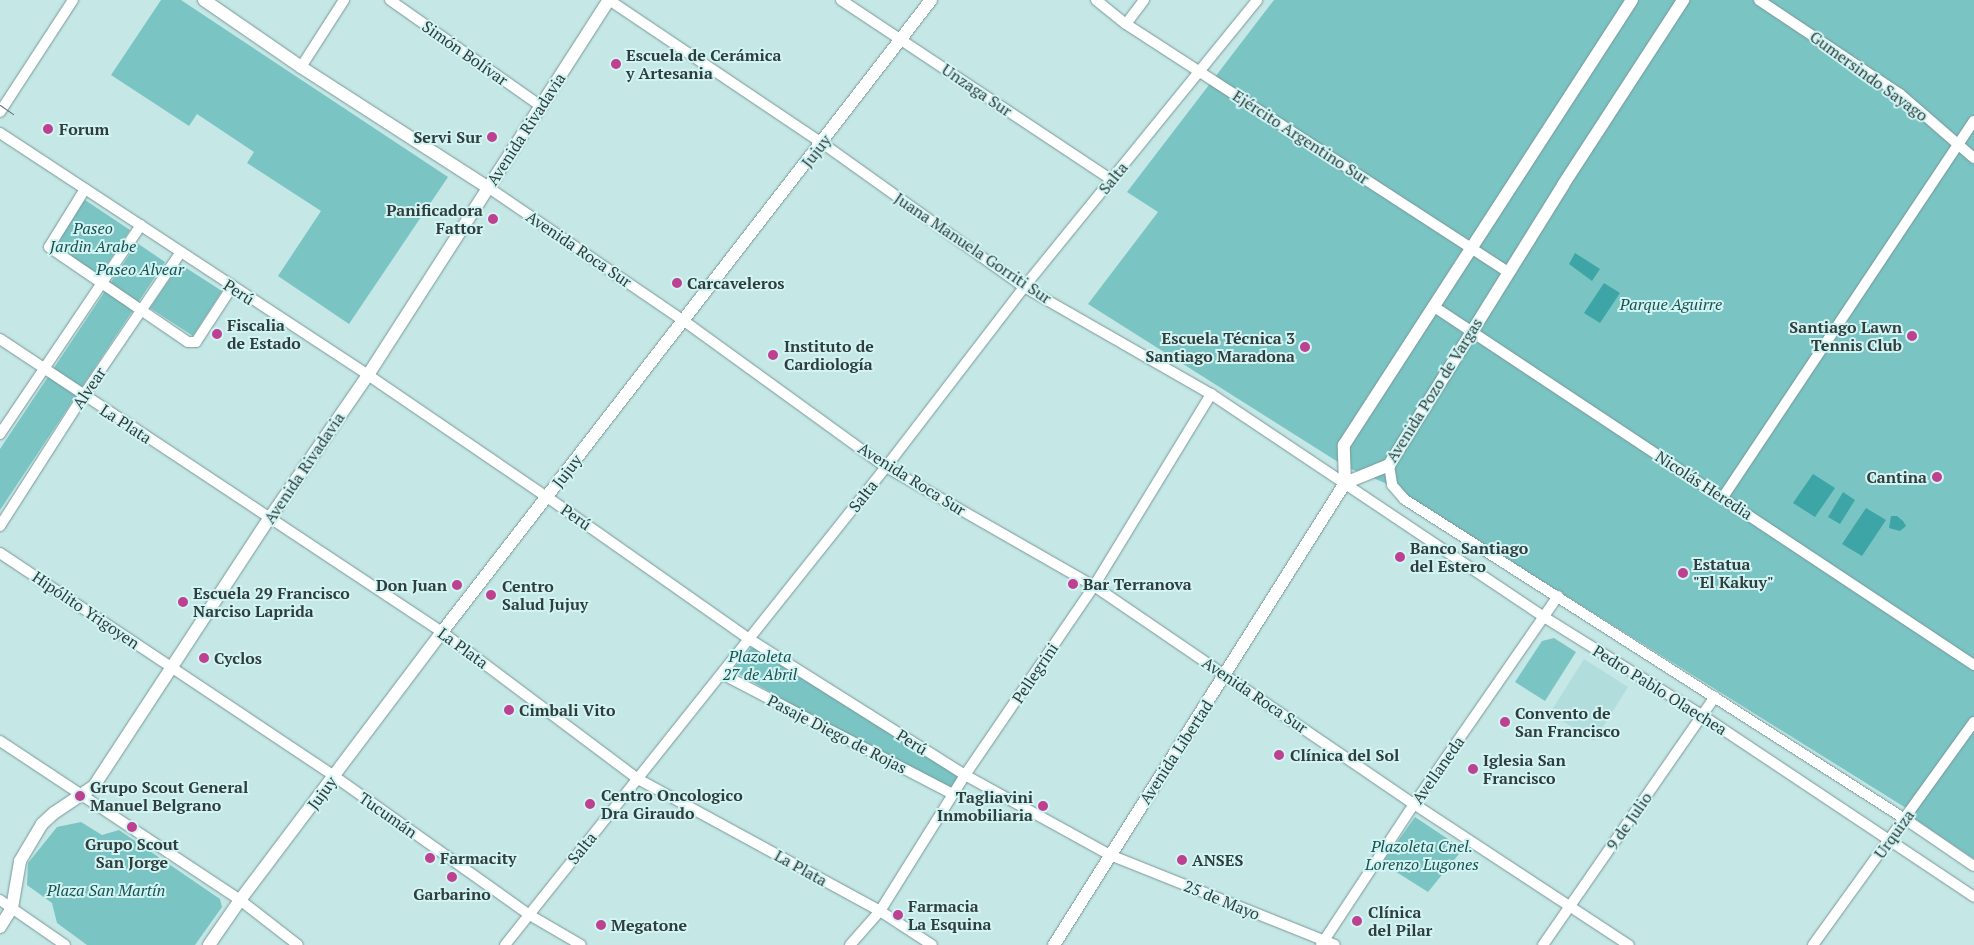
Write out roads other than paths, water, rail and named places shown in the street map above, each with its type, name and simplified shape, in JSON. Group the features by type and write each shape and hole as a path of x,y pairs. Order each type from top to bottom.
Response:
{"main road":[{"name":"Avenida Roca Sur","path":"204,0 301,67 489,188"},
{"name":"Avenida Rivadavia","path":"0,927 12,908 22,856 48,818 94,786 269,519 368,375 609,0"},
{"name":"Jujuy","path":"209,945 240,900 442,632 931,0"},
{"path":"1345,483 1344,445 1632,0"},
{"name":"Avenida Pozo de Vargas","path":"1345,483 1390,464 1508,272 1683,0"},
{"name":"Avenida Libertad","path":"1054,945 1226,675 1345,483"}],"street":[{"path":"0,112 73,0"},
{"path":"301,67 344,0"},
{"name":"Simón Bolívar","path":"390,0 541,106"},
{"name":"Juana Manuela Gorriti Sur","path":"609,0 822,143 1024,287 1211,394 1345,483"},
{"name":"Unzaga Sur","path":"841,0 1112,180"},
{"name":"Ejército Argentino Sur","path":"1096,0 1126,24 1508,272"},
{"path":"1126,24 1144,0"},
{"name":"Salta","path":"505,945 886,467 1024,287 1257,0"},
{"name":"Gumersindo Sayago","path":"1759,0 1900,94 1974,158"},
{"path":"1723,498 1974,120"},
{"name":"Perú","path":"0,133 141,225 232,288 368,375 547,497 749,639 965,775 1110,855"},
{"name":"Avenida Roca Sur","path":"489,188 684,321 886,467 1094,586 1414,804 1630,945"},
{"path":"85,189 49,247 101,284 192,343 196,342 232,288"},
{"path":"0,434 141,225"},
{"name":"Alvear","path":"0,526 83,396 181,252"},
{"name":"Nicolás Heredia","path":"1433,306 1470,333 1974,665"},
{"name":"La Plata","path":"0,339 83,396 442,632 638,779 880,911 932,945"},
{"name":"Pellegrini","path":"850,945 880,911 965,775 1094,586 1211,394"},
{"name":"Pedro Pablo Olaechea","path":"1390,464 1392,485 1404,499 1905,819 1974,866"},
{"name":"Pedro Pablo Olaechea","path":"1345,483 1544,617 1703,716 1974,897"},
{"name":"Hipólito Yrigoyen","path":"0,553 171,668"},
{"name":"Avellaneda","path":"1323,943 1414,804 1558,596"},
{"name":"Tucumán","path":"171,668 334,776 528,914 581,945"},
{"name":"Pasaje Diego de Rojas","path":"722,674 953,794"},
{"name":"9 de Julio","path":"1543,945 1715,697"},
{"name":"Urquiza","path":"1813,945 1974,722"},
{"path":"0,741 240,900 298,945"},
{"name":"25 de Mayo","path":"1110,855 1323,943 1335,945"},
{"path":"0,900 65,945"}],"tram line":[{"path":"0,105 13,114"}],"place":[{"name":"Escuela de Cerámica y Artesania","path":"616,64"},
{"name":"Forum","path":"48,129"},
{"name":"Servi Sur","path":"492,137"},
{"name":"Panificadora Fattor","path":"493,219"},
{"name":"Carcaveleros","path":"677,283"},
{"name":"Fiscalia de Estado","path":"217,334"},
{"name":"Santiago Lawn Tennis Club","path":"1912,336"},
{"name":"Escuela Técnica 3 Santiago Maradona","path":"1305,347"},
{"name":"Instituto de Cardiología","path":"773,355"},
{"name":"Cantina","path":"1937,477"},
{"name":"Banco Santiago del Estero","path":"1400,557"},
{"name":"Estatua \"El Kakuy\"","path":"1683,573"},
{"name":"Bar Terranova","path":"1073,584"},
{"name":"Don Juan","path":"457,585"},
{"name":"Centro Salud Jujuy","path":"491,595"},
{"name":"Escuela 29 Francisco Narciso Laprida","path":"183,602"},
{"name":"Cyclos","path":"204,658"},
{"name":"Cimbali Vito","path":"509,710"},
{"name":"Convento de San Francisco","path":"1505,722"},
{"name":"Clínica del Sol","path":"1279,755"},
{"name":"Iglesia San Francisco","path":"1473,769"},
{"name":"Grupo Scout General Manuel Belgrano","path":"80,796"},
{"name":"Centro Oncologico Dra Giraudo","path":"590,804"},
{"name":"Tagliavini Inmobiliaria","path":"1043,806"},
{"name":"Grupo Scout San Jorge","path":"132,827"},
{"name":"Farmacity","path":"430,858"},
{"name":"ANSES","path":"1182,860"},
{"name":"Garbarino","path":"452,877"},
{"name":"Farmacia La Esquina","path":"898,915"},
{"name":"Clínica del Pilar","path":"1357,921"},
{"name":"Megatone","path":"601,925"}],"park label":[{"name":"Paseo Jardin Arabe","path":"93,237"},
{"name":"Paseo Alvear","path":"140,269"},
{"name":"Parque Aguirre","path":"1671,304"},
{"name":"Plazoleta 27 de Abril","path":"760,665"},
{"name":"Plazoleta Cnel. Lorenzo Lugones","path":"1422,855"},
{"name":"Plaza San Martín","path":"106,890"}]}
